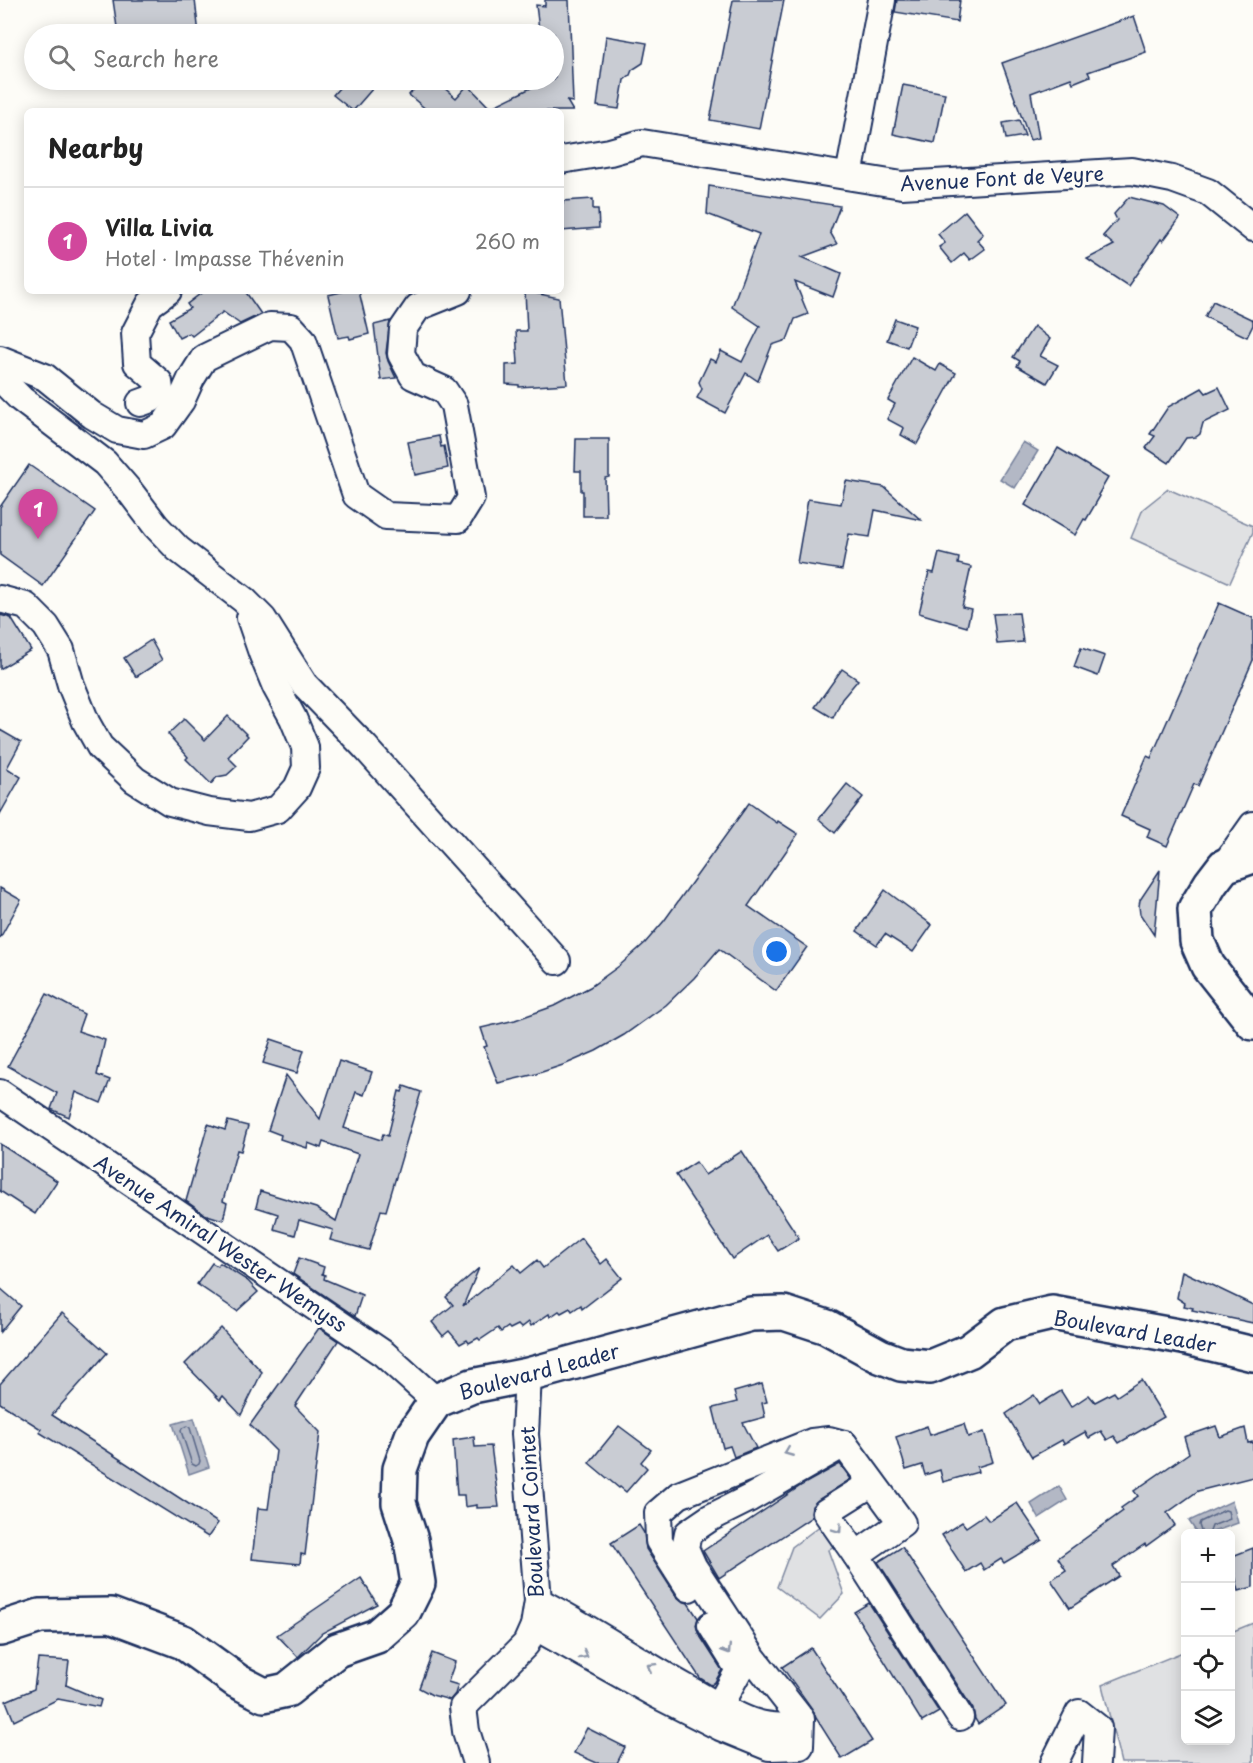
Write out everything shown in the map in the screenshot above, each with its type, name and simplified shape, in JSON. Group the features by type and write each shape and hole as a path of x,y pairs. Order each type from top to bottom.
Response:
{"street":[{"path":"849,176 882,0"},
{"name":"Avenue Font de Veyre","path":"564,160 610,152 642,143 902,185 1132,171 1172,179 1208,192 1253,228"},
{"path":"140,402 151,399 160,390 159,382 137,363 135,333 150,304 164,294"},
{"path":"0,359 45,377 92,415 117,430 144,435 163,426 181,401 204,358 270,326 291,327 303,340 356,495 386,516 458,519 471,498 454,405 444,390 413,376 401,354 403,329 418,307 450,294"},
{"path":"0,370 6,384 21,399 105,463 156,526 178,549 244,600 263,619 304,684 365,747 557,961"},
{"path":"0,599 26,606 46,626 61,650 71,685 100,747 135,780 170,802 209,812 249,817 278,809 297,788 306,768 305,747 262,653 244,600"},
{"path":"1253,825 1239,861 1211,883 1195,909 1197,941 1208,966 1253,1023"},
{"name":"Avenue Amiral Wester Wemyss","path":"0,1093 384,1354 436,1401"},
{"name":"Boulevard Leader","path":"0,1629 40,1616 111,1615 183,1642 237,1681 264,1695 288,1690 337,1650 377,1636 404,1613 418,1583 411,1540 399,1503 400,1469 412,1436 436,1401 472,1386 528,1375 751,1314 784,1313 826,1327 880,1356 901,1364 930,1367 969,1351 1005,1324 1052,1313 1183,1336 1253,1354"},
{"name":"Boulevard Cointet","path":"476,1763 466,1731 463,1707 526,1644 536,1613 525,1434 528,1375"},
{"path":"719,1706 739,1670 660,1541 658,1513 679,1495 812,1442 829,1440 843,1444 902,1523 856,1555"},
{"path":"800,1737 801,1719 753,1658 693,1566 685,1548 688,1533 710,1518 750,1498 843,1444"},
{"path":"872,1483 826,1512 960,1716"},
{"path":"536,1613 582,1624 686,1699 720,1727 769,1747 800,1737"},
{"path":"686,1699 719,1706 751,1722 800,1737"},
{"path":"1054,1763 1079,1713 1098,1728 1096,1763"}],"shaded area":[{"path":"1168,489 1253,526 1253,532 1230,583 1131,538 1143,509"},
{"path":"821,1525 834,1546 828,1550 844,1594 820,1619 777,1587 792,1547"},
{"path":"1253,1623 1253,1763 1121,1763 1102,1685 1181,1653 1181,1745 1235,1745 1235,1630"}],"water":[{"path":"1023,442 1038,451 1015,488 1000,479"},
{"path":"194,1418 209,1467 189,1474 173,1424"},
{"path":"1059,1486 1067,1500 1039,1518 1031,1504"},
{"path":"1232,1501 1238,1523 1221,1529 1194,1529 1189,1521"}],"building":[{"path":"113,0 195,0 198,24 117,24"},
{"path":"545,0 569,0 573,102 567,101 573,111 564,111 564,108 490,108 527,90 564,90 564,24 538,24 536,5 545,6"},
{"path":"733,0 784,0 759,129 710,120"},
{"path":"897,0 960,0 957,22 895,12"},
{"path":"1134,16 1146,52 1088,72 1090,76 1073,83 1071,78 1031,93 1039,138 1030,140 1002,63"},
{"path":"606,36 647,43 643,63 632,70 624,80 619,109 597,106"},
{"path":"903,85 945,93 935,143 893,134"},
{"path":"337,90 371,90 356,108 349,108 333,95"},
{"path":"413,90 447,90 456,98 463,90 473,90 490,108 424,108 409,95"},
{"path":"1019,120 1025,136 1006,139 1003,123"},
{"path":"709,186 840,206 830,232 837,244 802,257 841,274 833,297 795,282 808,314 795,319 787,340 772,345 758,381 746,373 725,413 697,398 702,389 699,382 710,359 716,362 721,351 742,362 760,326 732,307 759,234 707,214"},
{"path":"1129,197 1164,206 1180,218 1163,241 1161,239 1128,286 1087,259 1114,245 1103,236 1117,220 1114,214"},
{"path":"593,199 593,209 598,209 599,228 564,231 564,201"},
{"path":"965,211 983,234 977,240 985,249 970,260 964,253 952,263 939,247 945,243 938,234"},
{"path":"200,294 247,294 261,314 240,324 223,312 192,336 189,333 179,338 169,320 190,308 187,304"},
{"path":"360,294 369,334 350,339 349,336 338,338 328,295"},
{"path":"525,294 559,298 567,384 519,387 519,385 506,384 506,365 518,364 516,331 527,331"},
{"path":"1213,301 1253,320 1247,337 1205,317"},
{"path":"895,319 915,326 907,347 887,340"},
{"path":"390,321 386,353 396,378 381,380 374,325"},
{"path":"1034,326 1050,339 1040,356 1058,365 1047,383 1017,366 1020,361 1013,357"},
{"path":"912,357 936,371 940,364 956,373 917,444 901,435 904,428 887,419 895,404 888,400"},
{"path":"1219,387 1230,410 1203,423 1200,434 1186,438 1169,463 1146,448 1155,436 1150,434 1168,407 1202,388 1206,393"},
{"path":"439,436 441,447 444,446 448,468 415,475 408,442"},
{"path":"576,439 609,439 609,477 605,478 606,516 583,516 581,471 575,471"},
{"path":"1058,448 1108,478 1098,495 1100,496 1075,535 1025,505"},
{"path":"29,465 95,511 43,586 0,555 0,507"},
{"path":"846,481 884,487 921,520 875,510 870,537 849,534 842,570 797,563 808,499 841,504"},
{"path":"939,553 959,558 958,564 971,567 962,607 971,609 967,627 919,613 929,572 934,573"},
{"path":"1219,603 1253,618 1253,660 1198,786 1194,784 1167,846 1147,837 1150,829 1121,816 1147,756 1151,758"},
{"path":"1019,613 1023,642 997,644 993,614"},
{"path":"0,615 11,618 31,650 0,669"},
{"path":"151,640 162,660 136,677 124,658"},
{"path":"1081,648 1105,656 1098,676 1074,667"},
{"path":"842,669 858,680 842,699 833,718 815,707"},
{"path":"228,716 248,736 228,757 237,766 227,775 217,777 211,784 186,759 188,757 168,734 184,719 205,740"},
{"path":"0,730 21,742 7,768 21,777 0,814"},
{"path":"847,784 863,797 835,833 819,819"},
{"path":"749,803 777,823 778,821 798,834 748,906 807,947 776,991 719,949 666,1005 624,1035 566,1064 498,1083 484,1047 487,1046 481,1028 515,1020 554,1006 590,987 619,966 645,943 664,921"},
{"path":"1160,870 1154,935 1140,914 1139,906 1140,900"},
{"path":"0,888 21,900 0,938"},
{"path":"885,890 932,925 913,952 885,934 877,945 857,931"},
{"path":"47,994 84,1014 78,1031 105,1040 97,1075 110,1080 101,1103 76,1092 69,1117 51,1109 57,1093 8,1066"},
{"path":"271,1039 304,1050 297,1073 263,1063"},
{"path":"339,1061 372,1072 364,1095 356,1092 344,1128 381,1140 383,1134 388,1136 399,1091 402,1092 404,1086 421,1092 386,1211 381,1210 369,1250 330,1240 333,1230 299,1220 295,1235 274,1229 278,1214 256,1207 260,1191 316,1208 336,1221 358,1154 323,1142 321,1148 308,1143 307,1148 280,1139 281,1135 268,1130 286,1075 320,1119"},
{"path":"228,1121 248,1126 241,1151 237,1150 223,1201 227,1203 223,1220 204,1214 186,1201 208,1124 225,1130"},
{"path":"0,1144 57,1181 35,1214 0,1191"},
{"path":"742,1151 799,1238 778,1251 767,1235 732,1259 676,1175 696,1162 705,1175"},
{"path":"581,1238 601,1264 607,1259 622,1278 582,1309 581,1305 572,1311 570,1308 550,1317 549,1314 531,1326 529,1322 521,1328 518,1325 510,1329 508,1327 501,1332 498,1328 480,1340 478,1338 469,1343 467,1340 460,1344 449,1331 443,1336 432,1322 453,1305 446,1297 479,1268 463,1306 514,1265 521,1273 537,1260 543,1268"},
{"path":"299,1258 324,1267 322,1274 325,1275 324,1279 362,1295 355,1316 293,1274"},
{"path":"212,1263 217,1266 220,1263 248,1281 258,1292 237,1311 197,1284"},
{"path":"1182,1271 1253,1305 1253,1323 1192,1310 1193,1308 1184,1306 1185,1303 1177,1298"},
{"path":"0,1288 21,1306 0,1332"},
{"path":"62,1313 107,1353 52,1415 218,1523 208,1537 39,1432 41,1429 0,1403 0,1384"},
{"path":"221,1328 262,1372 241,1415 223,1396 220,1400 185,1364"},
{"path":"319,1328 338,1341 295,1406 320,1432 305,1555 301,1554 300,1564 252,1559 258,1508 268,1509 276,1451 250,1425"},
{"path":"1141,1380 1164,1417 1119,1443 1114,1436 1107,1440 1101,1431 1089,1438 1085,1432 1064,1444 1062,1440 1032,1457 1006,1414 1034,1395 1040,1404 1061,1391 1071,1407 1089,1395 1095,1402 1114,1392 1117,1396"},
{"path":"762,1384 767,1402 762,1403 765,1417 743,1423 756,1448 734,1457 730,1446 723,1448 713,1408 737,1402 734,1392"},
{"path":"964,1424 968,1437 984,1432 993,1462 977,1467 978,1472 943,1482 940,1470 925,1475 922,1465 906,1470 896,1437 927,1426 930,1435"},
{"path":"619,1426 651,1450 641,1462 647,1468 626,1492 589,1463"},
{"path":"1216,1426 1220,1437 1245,1428 1248,1443 1253,1442 1253,1477 1198,1491 1167,1513 1175,1525 1113,1566 1119,1576 1070,1608 1051,1580 1066,1570 1058,1558 1123,1511 1121,1508 1138,1496 1134,1491 1189,1453 1184,1437"},
{"path":"474,1437 475,1447 491,1446 499,1507 477,1508 477,1505 465,1507 464,1495 457,1495 453,1440"},
{"path":"840,1464 851,1479 818,1500 812,1506 812,1517 719,1578 703,1551 802,1485"},
{"path":"1017,1503 1042,1540 1004,1563 1001,1559 984,1570 980,1563 966,1572 942,1535 962,1522 966,1527 984,1515 989,1521"},
{"path":"639,1525 644,1533 646,1549 676,1596 688,1603 698,1618 696,1625 698,1633 722,1670 711,1685 700,1678 611,1543"},
{"path":"902,1547 1006,1705 978,1724 973,1709 878,1562"},
{"path":"1253,1548 1253,1587 1239,1591 1235,1576 1235,1555"},
{"path":"361,1578 377,1604 322,1633 298,1657 277,1635"},
{"path":"869,1603 939,1712 922,1722 854,1612"},
{"path":"811,1648 872,1741 842,1759 813,1710 782,1667"},
{"path":"432,1653 455,1662 448,1682 458,1685 450,1700 432,1695 419,1688"},
{"path":"38,1659 69,1661 66,1685 101,1700 99,1707 58,1699 14,1721 6,1701 34,1689"},
{"path":"587,1728 625,1747 617,1763 597,1763 574,1753"}],"place":[{"name":"Villa Livia","path":"38,539"}]}
